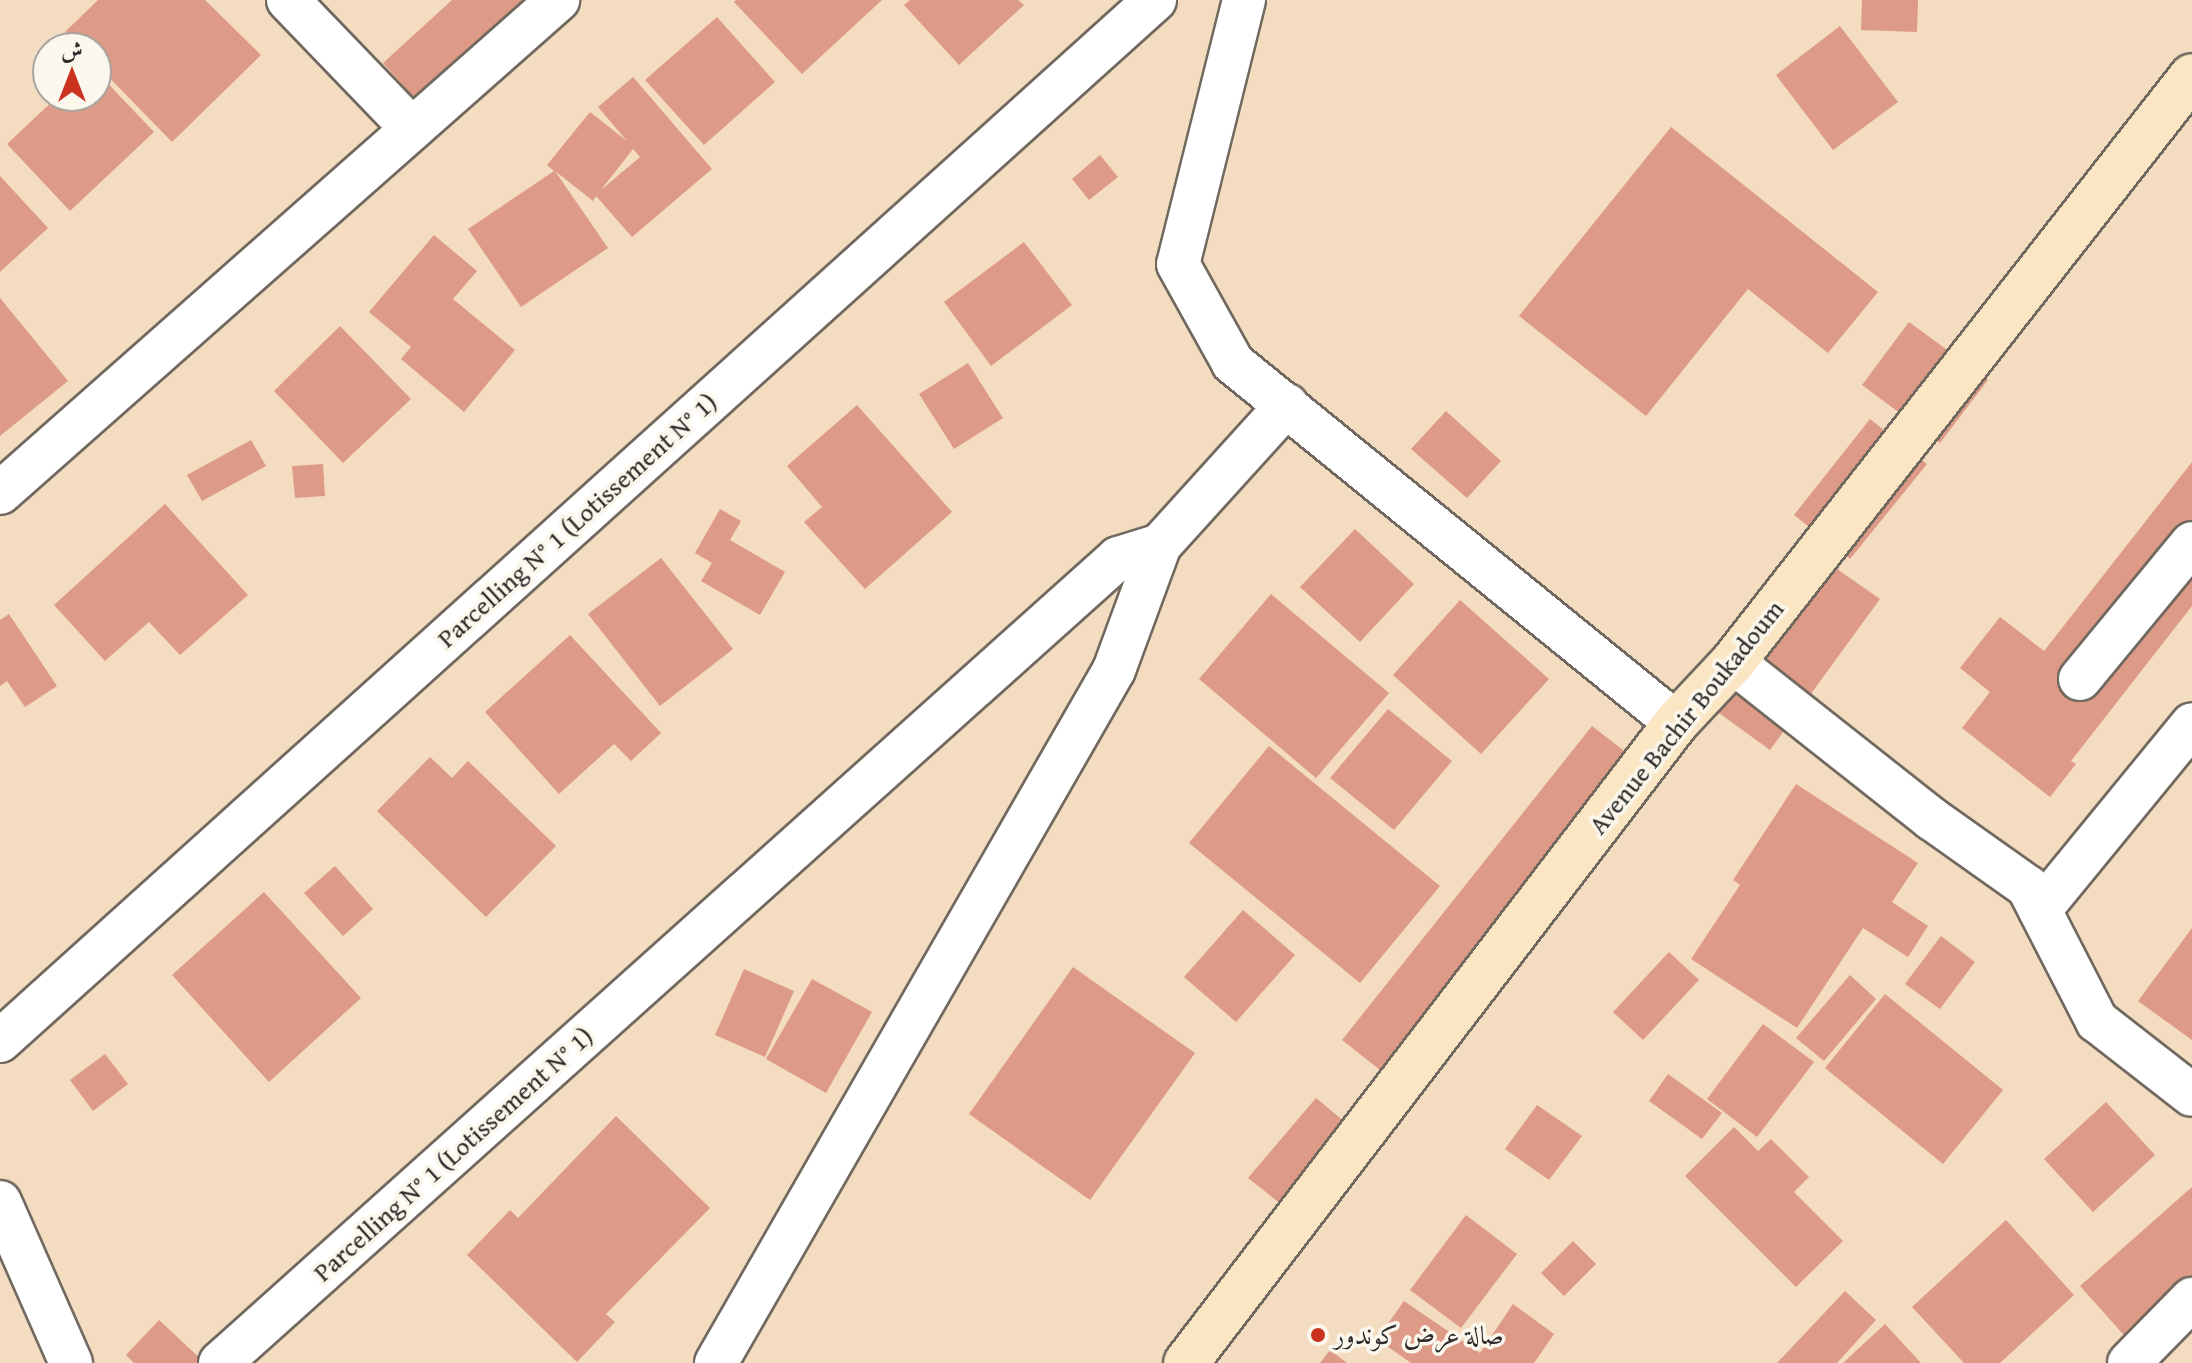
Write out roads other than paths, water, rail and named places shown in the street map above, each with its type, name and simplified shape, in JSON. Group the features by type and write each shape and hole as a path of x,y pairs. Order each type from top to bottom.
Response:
{"street":[{"path":"288,0 412,129"},
{"path":"0,493 558,0"},
{"name":"Parcelling N° 1 (Lotissement N° 1)","path":"0,1041 1155,0"},
{"path":"1244,0 1178,264 1233,363 1676,723"},
{"name":"Avenue Bachir Boukadoum","path":"1186,1363 1676,723 1733,662 2192,76"},
{"path":"716,1363 1114,670 1160,545 1287,405"},
{"path":"2080,679 2192,543"},
{"name":"Parcelling N° 1 (Lotissement N° 1)","path":"220,1363 1118,558 1160,545"},
{"path":"1733,662 1932,819 2028,887 2097,1021 2192,1095"},
{"path":"2040,910 2192,724"},
{"path":"0,1202 71,1363"},
{"path":"2129,1363 2192,1299"}],"place":[{"name":"صالة عرض كوندور","path":"1318,1335"}]}
